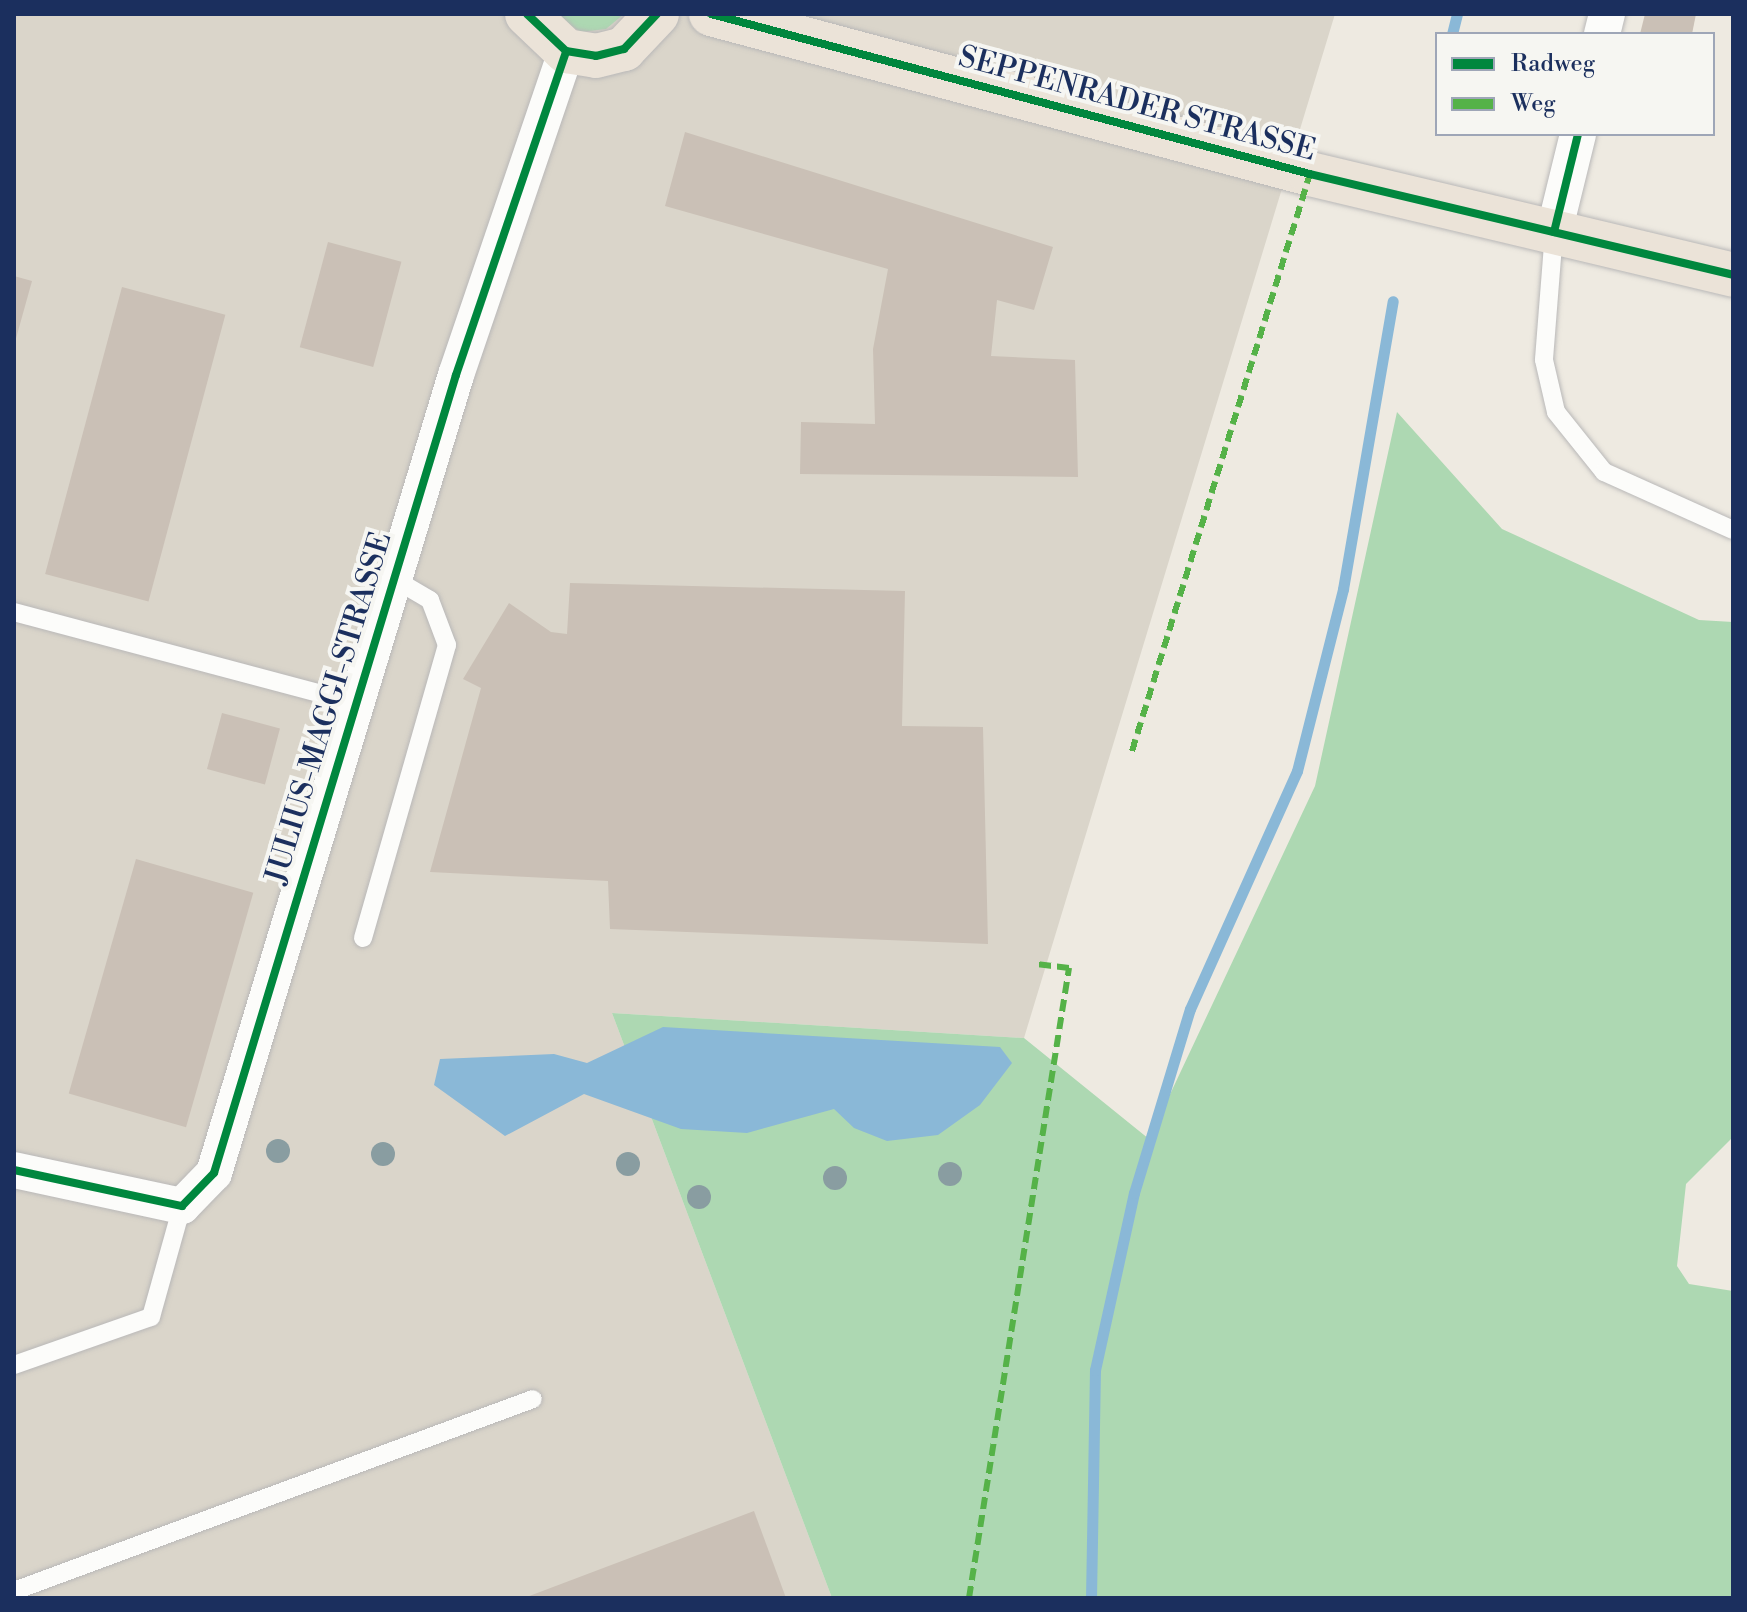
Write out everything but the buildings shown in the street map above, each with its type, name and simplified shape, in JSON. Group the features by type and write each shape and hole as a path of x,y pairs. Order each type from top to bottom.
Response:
{"main road":[{"path":"527,14 566,51 596,56 624,49 657,14"},
{"name":"SEPPENRADER STRASSE","path":"711,14 1554,232 1733,275"}],"street":[{"name":"JULIUS-MAGGI-STRASSE","path":"182,1206 214,1173 394,579 566,51"},
{"path":"1554,232 1578,136"},
{"path":"14,1170 182,1206"}],"lane":[{"path":"1554,232 1544,360 1556,412 1604,472 1733,530"},
{"path":"363,938 447,645 430,600 394,579"},
{"path":"14,612 356,703"},
{"path":"14,1365 151,1317 182,1206"},
{"path":"14,1591 533,1399"}],"shaded area":[{"path":"14,14 1335,14 1024,1038 612,1013 832,1598 14,1598"}],"green space":[{"path":"552,14 624,14 606,29 581,32"},
{"path":"1397,412 1502,529 1699,620 1733,622 1733,1137 1686,1184 1677,1266 1689,1284 1733,1291 1733,1598 832,1598 612,1013 1024,1038 1149,1139 1315,786"}],"water":[{"path":"663,1027 1000,1047 1012,1063 980,1105 938,1135 887,1141 854,1128 834,1109 747,1133 681,1129 584,1094 505,1136 434,1085 440,1059 554,1054 587,1063"}],"waterway":[{"path":"1452,32 1457,14"},
{"path":"1091,1598 1095,1370 1134,1193 1190,1009 1297,771 1343,589 1393,301"}],"marked path":[{"path":"1132,751 1310,174"},
{"path":"969,1598 1069,968 1034,964"}],"cycle path":[{"path":"527,14 566,51 596,56 624,49 657,14"},
{"path":"711,14 1310,174 1733,275"},
{"path":"14,1170 182,1206 214,1173 456,375 566,51"},
{"path":"1554,232 1578,136"}]}
